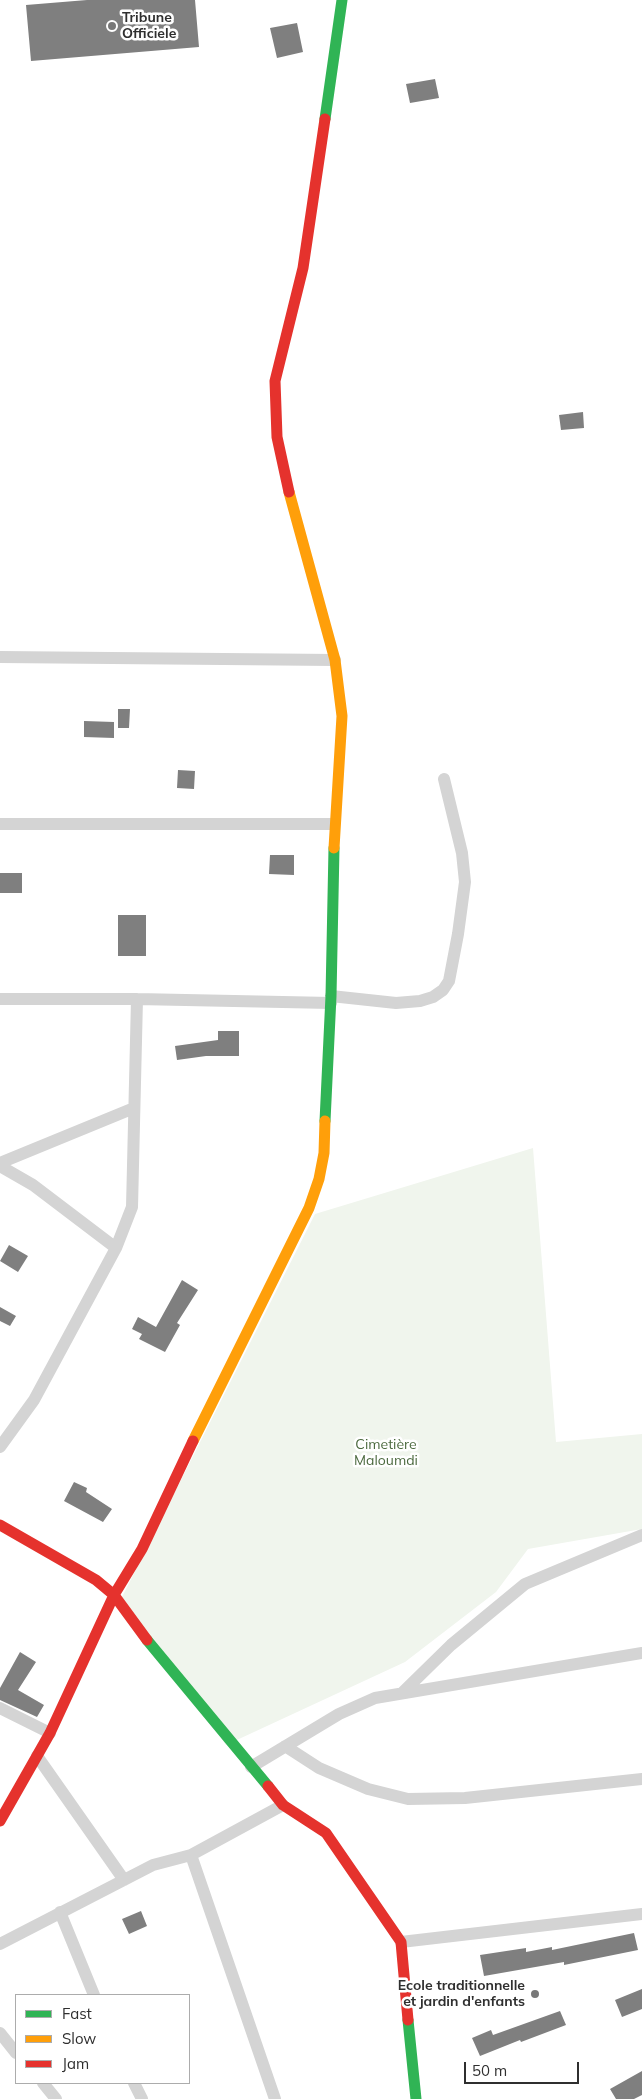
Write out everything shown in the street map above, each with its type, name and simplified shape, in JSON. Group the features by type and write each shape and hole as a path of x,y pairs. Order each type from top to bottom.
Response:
{"street":[{"path":"0,1822 50,1733 114,1595 142,1549 173,1482 309,1208 319,1179 324,1153 331,1000 334,824 342,716 335,660 293,514 277,437 275,381 304,268 342,0"},
{"path":"0,657 335,660"},
{"path":"0,999 331,1000 396,1003 420,1001 433,997 443,990 449,981 465,882 462,853 444,779"},
{"path":"0,824 334,824"},
{"path":"0,1447 34,1400 116,1248 132,1207 137,999"},
{"path":"0,1165 134,1108"},
{"path":"0,1165 33,1185 116,1248"},
{"path":"0,1525 96,1580 114,1595 149,1642 283,1805 326,1833 401,1942 416,2099"},
{"path":"402,1693 451,1645 525,1584 642,1535"},
{"path":"251,1767 339,1714 375,1698 642,1653"},
{"path":"0,1708 50,1733"},
{"path":"285,1746 327,1772 368,1789 408,1799 465,1798 642,1778"},
{"path":"37,1756 124,1880"},
{"path":"0,1944 153,1865 191,1855 283,1805"},
{"path":"191,1855 275,2099"},
{"path":"60,1912 94,1994"},
{"path":"401,1942 642,1914"},
{"path":"0,2033 15,2052"},
{"path":"43,2084 56,2099"},
{"path":"134,2084 142,2099"}],"green space":[{"name":"Cimetière Maloumdi","path":"533,1148 556,1442 642,1434 642,1529 528,1549 496,1592 405,1662 226,1745 122,1597 315,1214"}],"building":[{"name":"Tribune Officiele","path":"87,0 195,0 199,47 31,61 26,5"},
{"path":"297,23 303,52 277,58 270,28"},
{"path":"435,79 439,98 410,103 406,84"},
{"path":"583,412 584,428 561,430 559,415"},
{"path":"118,709 130,709 129,728 118,728"},
{"path":"84,721 114,722 114,738 84,737"},
{"path":"178,770 195,771 194,789 177,788"},
{"path":"270,855 294,855 294,875 269,874"},
{"path":"0,873 22,873 22,893 0,893"},
{"path":"118,915 146,915 146,956 118,956"},
{"path":"218,1031 239,1031 239,1056 206,1056 177,1060 175,1046 218,1040"},
{"path":"9,1245 28,1256 18,1272 0,1261"},
{"path":"182,1280 198,1290 177,1323 180,1325 165,1352 139,1339 142,1334 132,1329 138,1317 156,1327"},
{"path":"0,1307 16,1316 10,1326 0,1321"},
{"path":"74,1482 87,1488 86,1492 112,1509 103,1522 64,1501"},
{"path":"20,1652 36,1662 18,1690 44,1705 37,1717 0,1700 0,1688"},
{"path":"141,1911 147,1926 129,1934 122,1919"},
{"path":"634,1933 638,1950 564,1965 564,1962 484,1976 480,1955 526,1948 526,1952 552,1947 552,1950"},
{"path":"642,1989 642,2009 622,2017 615,2000"},
{"path":"560,2011 566,2025 480,2056 472,2038 491,2030 493,2035"},
{"path":"642,2071 642,2095 634,2099 616,2099 610,2089"}],"traffic: fast":[{"path":"325,119 342,0"},
{"path":"325,1121 331,996 334,848"},
{"path":"147,1640 268,1786"},
{"path":"408,2020 416,2099"}],"traffic: slow":[{"path":"289,492 335,660 342,716 334,848"},
{"path":"193,1441 309,1208 319,1179 324,1153 325,1121"}],"traffic: jam":[{"path":"289,492 277,437 275,381 303,268 325,119"},
{"path":"0,1821 50,1733 114,1595 142,1549 193,1441"},
{"path":"0,1525 96,1580 114,1595 147,1640"},
{"path":"268,1786 283,1805 326,1833 401,1942 408,2020"}],"place":[{"name":"Tribune Officiele","path":"112,26"},
{"name":"Ecole traditionnelle et jardin d'enfants","path":"535,1994"}]}
